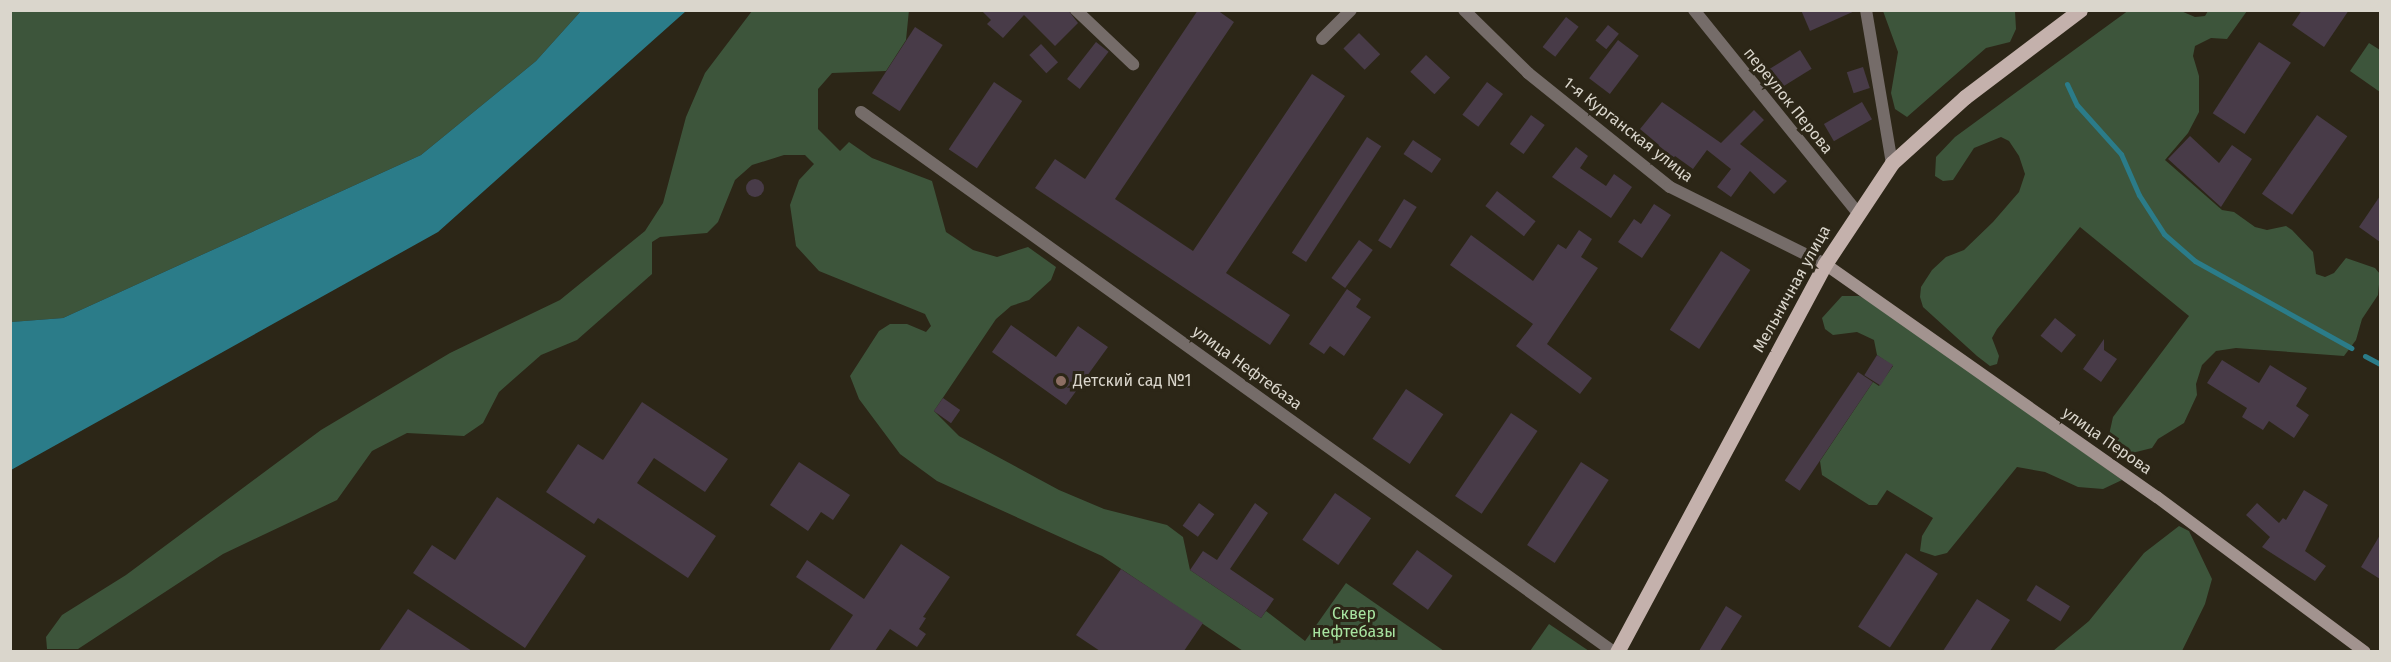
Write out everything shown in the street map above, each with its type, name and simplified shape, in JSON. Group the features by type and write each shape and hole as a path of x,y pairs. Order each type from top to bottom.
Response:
{"main road":[{"name":"Мельничная улица","path":"1616,651 1825,264 1857,212 1892,163 1965,97 2080,10"}],"street":[{"path":"1077,10 1133,64"},
{"path":"1322,39 1351,10"},
{"name":"1-я Курганская улица","path":"1464,10 1528,73 1670,187 1825,264"},
{"name":"переулок Перова","path":"1695,10 1857,212"},
{"path":"1866,10 1892,163"},
{"name":"улица Нефтебаза","path":"861,112 1616,651"},
{"name":"улица Перова","path":"1825,264 2157,496 2365,651"}],"green space":[{"name":"Сквер нефтебазы","path":"909,10 906,40 886,71 832,73 818,89 818,129 840,151 849,142 872,158 932,181 946,232 973,250 997,257 1028,247 1056,267 1051,280 1029,300 1011,306 996,319 934,411 959,436 1059,490 1104,509 1167,525 1183,537 1190,570 1261,618 1266,611 1305,641 1346,583 1444,651 1243,651 1102,556 937,481 900,454 859,399 850,376 879,331 890,324 907,324 926,332 931,326 925,314 819,271 796,246 790,205 799,180 814,164 805,155 784,155 752,165 735,180 718,222 707,233 660,237 652,242 652,274 577,340 541,355 499,392 483,423 464,436 407,433 372,451 337,500 223,554 78,649 47,649 46,637 62,615 126,575 321,430 450,353 560,300 645,231 663,203 686,117 705,73 752,11"},
{"path":"2129,10 2181,11 2195,17 2205,16 2208,11 2247,11 2227,39 2211,38 2195,46 2193,56 2199,76 2199,112 2188,133 2165,160 2222,210 2234,212 2255,227 2267,230 2286,226 2292,230 2313,252 2316,274 2325,277 2334,273 2346,258 2375,268 2380,274 2378,295 2362,319 2356,340 2344,356 2236,348 2216,351 2202,365 2196,384 2197,395 2184,423 2158,439 2152,448 2132,453 2114,445 2109,435 2113,417 2189,316 2080,227 1997,329 1992,338 1999,356 1997,364 1990,366 1977,356 1923,307 1920,297 1921,287 1932,270 1946,257 1964,250 1993,222 2019,192 2025,174 2019,156 2009,141 2001,137 1974,148 1953,180 1943,181 1935,176 1936,157 1955,137"},
{"path":"11,11 581,11 536,61 421,155 63,318 11,322"},
{"path":"1883,11 2015,11 2016,29 2010,42 1986,48 1907,117 1895,109 1891,93 1898,52"},
{"path":"2369,43 2380,50 2380,92 2350,71"},
{"path":"1842,296 1859,296 1880,306 2122,480 2103,489 2078,487 2045,472 2017,467 1947,553 1935,556 1920,551 1922,536 1933,518 1887,490 1877,505 1869,505 1822,475 1820,461 1873,382 1879,386 1893,366 1877,355 1874,340 1857,332 1833,335 1825,329 1822,318"},
{"path":"2179,526 2189,531 2212,579 2205,604 2182,651 2053,651 2089,621 2144,553"},
{"path":"1549,624 1589,651 1530,651"}],"water":[{"path":"581,11 686,11 438,232 11,470 11,322 63,318 421,155 536,61"}],"building":[{"path":"981,10 1068,10 1078,23 1055,46 1024,15 1003,38 987,24 991,20"},
{"path":"1198,10 1217,10 1234,22 1115,199 1193,251 1312,74 1345,96 1226,273 1290,315 1270,345 1035,188 1055,159 1085,179"},
{"path":"1801,10 1857,10 1810,31"},
{"path":"2302,10 2349,10 2324,47 2292,25"},
{"path":"1566,17 1579,27 1555,57 1543,47"},
{"path":"1608,25 1619,34 1606,49 1595,41"},
{"path":"915,27 943,45 900,111 872,93"},
{"path":"1359,33 1380,54 1365,70 1343,49"},
{"path":"1618,40 1639,56 1610,94 1589,78"},
{"path":"1096,42 1109,52 1080,89 1067,79"},
{"path":"2259,42 2291,63 2245,134 2213,113"},
{"path":"1041,44 1058,62 1046,73 1029,55"},
{"path":"1800,50 1812,69 1780,88 1769,70"},
{"path":"1426,55 1450,78 1434,94 1410,72"},
{"path":"1863,67 1870,88 1854,93 1847,72"},
{"path":"994,82 1022,101 977,168 949,149"},
{"path":"1487,82 1503,94 1478,127 1462,115"},
{"path":"1662,102 1721,143 1754,110 1764,120 1740,144 1787,181 1774,194 1750,171 1731,197 1717,187 1731,169 1707,150 1693,169 1675,156 1672,160 1656,149 1659,145 1640,129"},
{"path":"1862,102 1872,119 1834,141 1824,124"},
{"path":"1531,115 1545,125 1524,154 1510,144"},
{"path":"2317,115 2347,136 2292,215 2262,194"},
{"path":"2190,136 2219,163 2232,145 2252,159 2221,207 2168,159"},
{"path":"1367,137 1381,146 1306,262 1292,253"},
{"path":"1413,140 1441,159 1432,173 1403,154"},
{"path":"1576,147 1588,156 1580,168 1606,186 1614,174 1632,187 1611,218 1552,177"},
{"path":"755,179 761,182 764,188 761,194 755,197 749,194 746,188 749,182"},
{"path":"1497,191 1536,221 1524,236 1485,206"},
{"path":"2380,196 2380,242 2359,227"},
{"path":"1404,199 1417,207 1391,249 1378,241"},
{"path":"1654,204 1671,215 1642,258 1618,242 1634,219 1641,224"},
{"path":"1579,230 1592,239 1581,257 1598,268 1547,344 1592,378 1580,394 1516,346 1533,324 1450,265 1471,235 1533,281 1558,244 1566,249"},
{"path":"1359,240 1373,250 1345,288 1331,278"},
{"path":"1721,251 1750,270 1699,349 1670,330"},
{"path":"1347,289 1361,299 1356,307 1371,317 1344,356 1330,346 1324,354 1309,344"},
{"path":"2055,318 2076,335 2062,353 2041,336"},
{"path":"1011,325 1056,357 1078,326 1108,347 1066,405 992,352"},
{"path":"2104,339 2104,350 2117,359 2101,382 2083,369"},
{"path":"1877,355 1893,365 1880,385 1864,375"},
{"path":"2222,360 2259,383 2270,365 2307,388 2296,406 2309,415 2294,438 2269,421 2263,430 2242,417 2247,408 2207,383"},
{"path":"1858,372 1873,382 1800,491 1785,481"},
{"path":"1406,389 1443,414 1410,464 1372,439"},
{"path":"943,398 960,410 951,423 934,411"},
{"path":"642,402 728,459 705,492 654,458 637,483 716,536 688,578 598,518 594,524 546,492 578,444 603,460"},
{"path":"1511,413 1538,431 1482,514 1455,496"},
{"path":"799,462 850,495 833,520 821,512 808,531 770,505"},
{"path":"1581,462 1609,480 1555,563 1527,545"},
{"path":"2304,490 2328,505 2305,551 2326,566 2315,581 2262,547 2270,537 2246,515 2257,503 2279,523 2283,518 2286,520"},
{"path":"1335,493 1371,518 1338,565 1302,540"},
{"path":"497,497 586,556 525,648 413,573 432,545 455,560"},
{"path":"1199,503 1214,514 1198,537 1183,526"},
{"path":"1255,503 1268,513 1230,569 1274,599 1261,618 1190,570 1203,551 1217,560"},
{"path":"2380,535 2380,579 2361,567"},
{"path":"901,544 950,577 923,617 926,618 919,629 926,634 917,647 890,629 875,651 829,651 853,615 796,577 807,560 864,599"},
{"path":"1417,550 1453,576 1428,610 1392,584"},
{"path":"1906,553 1938,574 1890,647 1858,627"},
{"path":"1121,569 1203,623 1184,651 1100,651 1076,635"},
{"path":"2036,585 2070,606 2060,621 2026,600"},
{"path":"1977,599 2010,620 1990,651 1943,651"},
{"path":"1726,606 1742,616 1720,651 1699,651"},
{"path":"408,609 472,651 379,651"}],"waterway":[{"path":"2067,84 2077,105 2121,154 2139,195 2164,234 2195,261 2351,348"},
{"path":"2365,356 2380,364"}],"place":[{"name":"Детский сад №1","path":"1061,381"}]}
